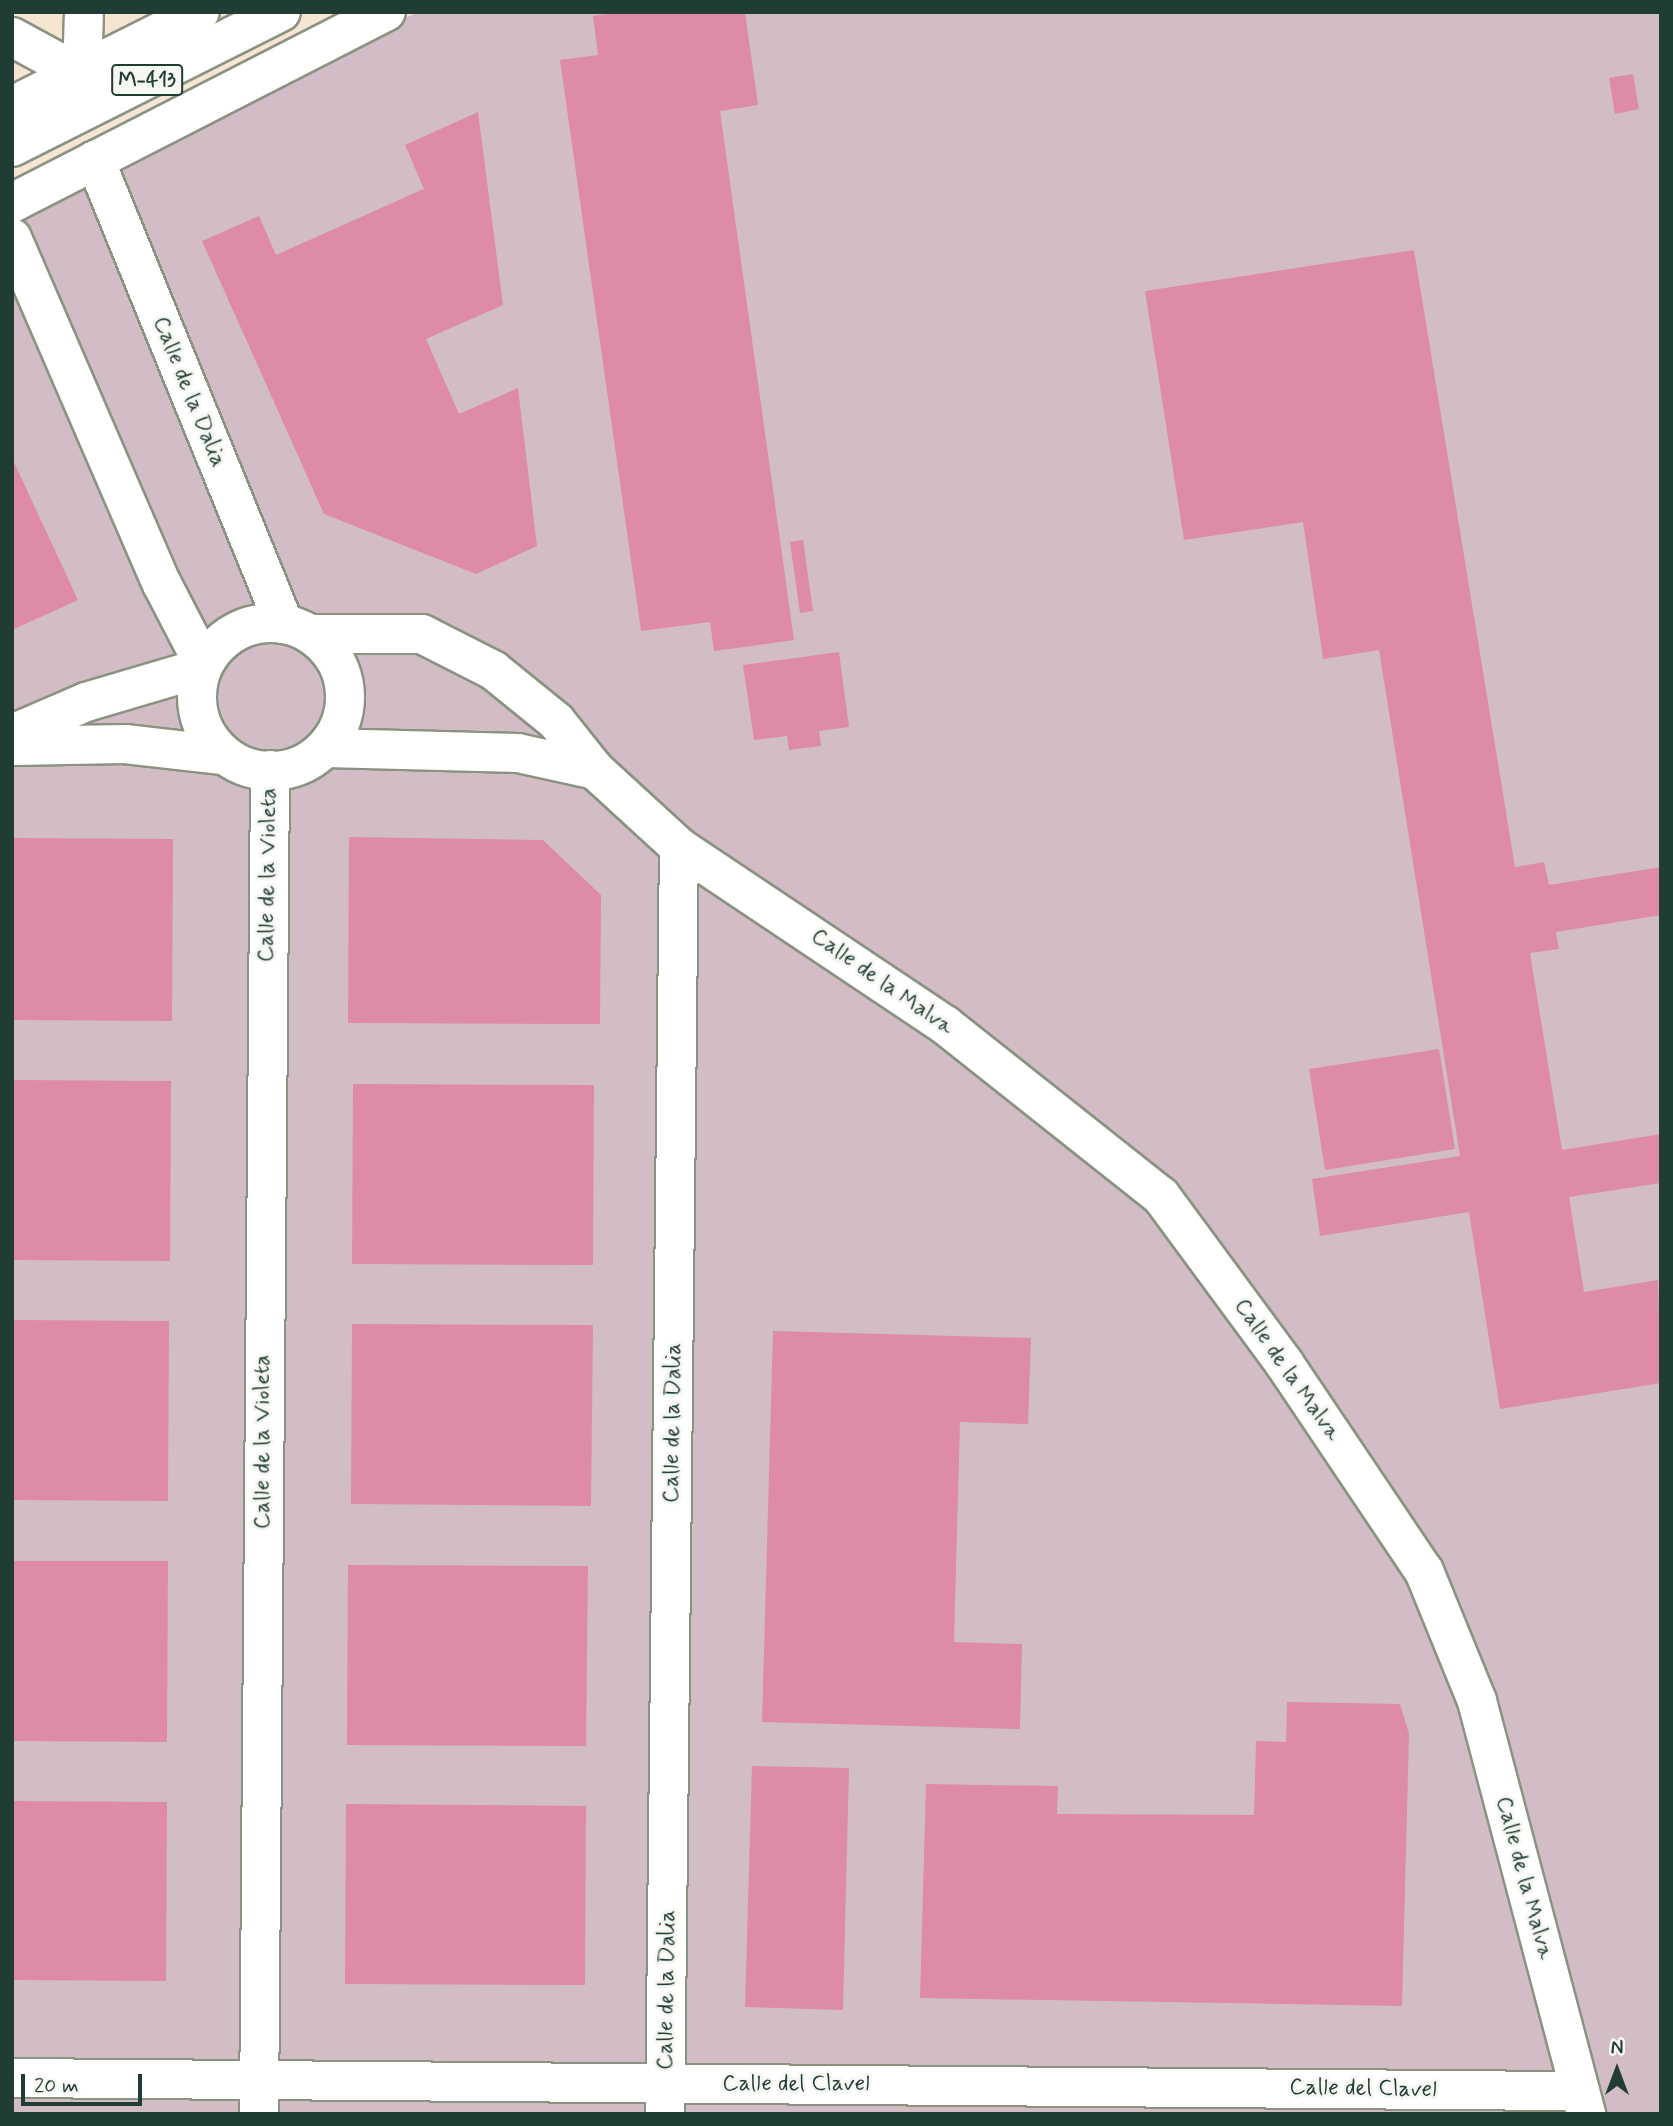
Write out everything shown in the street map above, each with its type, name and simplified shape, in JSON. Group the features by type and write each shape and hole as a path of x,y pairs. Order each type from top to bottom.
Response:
{"street":[{"path":"82,75 84,12"},
{"path":"12,106 82,75 200,12"},
{"name":"M-413","path":"12,147 281,12"},
{"path":"12,204 386,12"},
{"path":"12,37 82,75"},
{"name":"Calle de la Dalia","path":"96,160 297,629"},
{"path":"12,238 162,584 202,666"},
{"path":"222,755 202,728 195,695 202,666 225,638 255,624 297,629 422,634 493,670 556,721 595,770 679,847"},
{"path":"297,629 331,652 343,678 345,706 326,748"},
{"path":"12,734 86,702 202,666"},
{"path":"12,746 125,744 222,755 252,769 285,771 326,748 518,753 595,770"},
{"name":"Calle de la Violeta","path":"259,2097 270,770"},
{"name":"Calle de la Dalia","path":"665,2099 679,847"},
{"name":"Calle de la Malva","path":"679,847 945,1025 1161,1196 1284,1363 1423,1571 1477,1701 1583,2102"},
{"name":"Calle del Clavel","path":"12,2078 259,2097 1583,2102"}],"shaded area":[{"path":"418,12 1661,12 1661,2114 12,2114 12,198"}],"building":[{"path":"619,12 745,12 758,105 720,111 794,640 714,651 710,622 641,631 560,60 598,55 593,16"},
{"path":"1633,74 1639,109 1615,114 1609,78"},
{"path":"478,112 503,305 426,339 459,414 518,388 537,546 476,574 324,514 202,241 259,216 276,255 424,189 405,145"},
{"path":"1414,250 1515,867 1544,862 1549,885 1661,867 1661,915 1556,932 1559,949 1530,953 1562,1150 1661,1134 1661,1183 1569,1197 1584,1292 1658,1280 1661,1383 1500,1409 1469,1212 1320,1236 1312,1179 1460,1156 1379,650 1323,659 1303,522 1184,540 1145,291"},
{"path":"12,458 78,600 12,630"},
{"path":"803,540 813,611 800,613 790,542"},
{"path":"839,652 849,727 819,731 821,746 789,750 787,736 754,740 743,665"},
{"path":"349,837 543,840 601,895 600,1024 348,1023"},
{"path":"12,838 173,839 172,1021 12,1020"},
{"path":"1439,1049 1455,1149 1325,1170 1309,1069"},
{"path":"12,1080 171,1081 170,1261 12,1260"},
{"path":"353,1084 594,1085 593,1265 352,1264"},
{"path":"12,1320 169,1321 168,1501 12,1500"},
{"path":"352,1324 593,1325 591,1506 351,1504"},
{"path":"773,1331 1031,1338 1028,1424 960,1422 954,1642 1022,1644 1020,1729 762,1722"},
{"path":"12,1561 168,1561 167,1742 12,1741"},
{"path":"348,1565 588,1566 586,1746 347,1745"},
{"path":"1287,1702 1400,1704 1409,1734 1402,2006 920,1998 926,1784 1058,1786 1057,1814 1254,1815 1256,1741 1286,1742"},
{"path":"752,1766 849,1768 843,2010 745,2007"},
{"path":"12,1801 167,1802 166,1981 12,1980"},
{"path":"346,1804 586,1806 585,1985 345,1984"}]}
